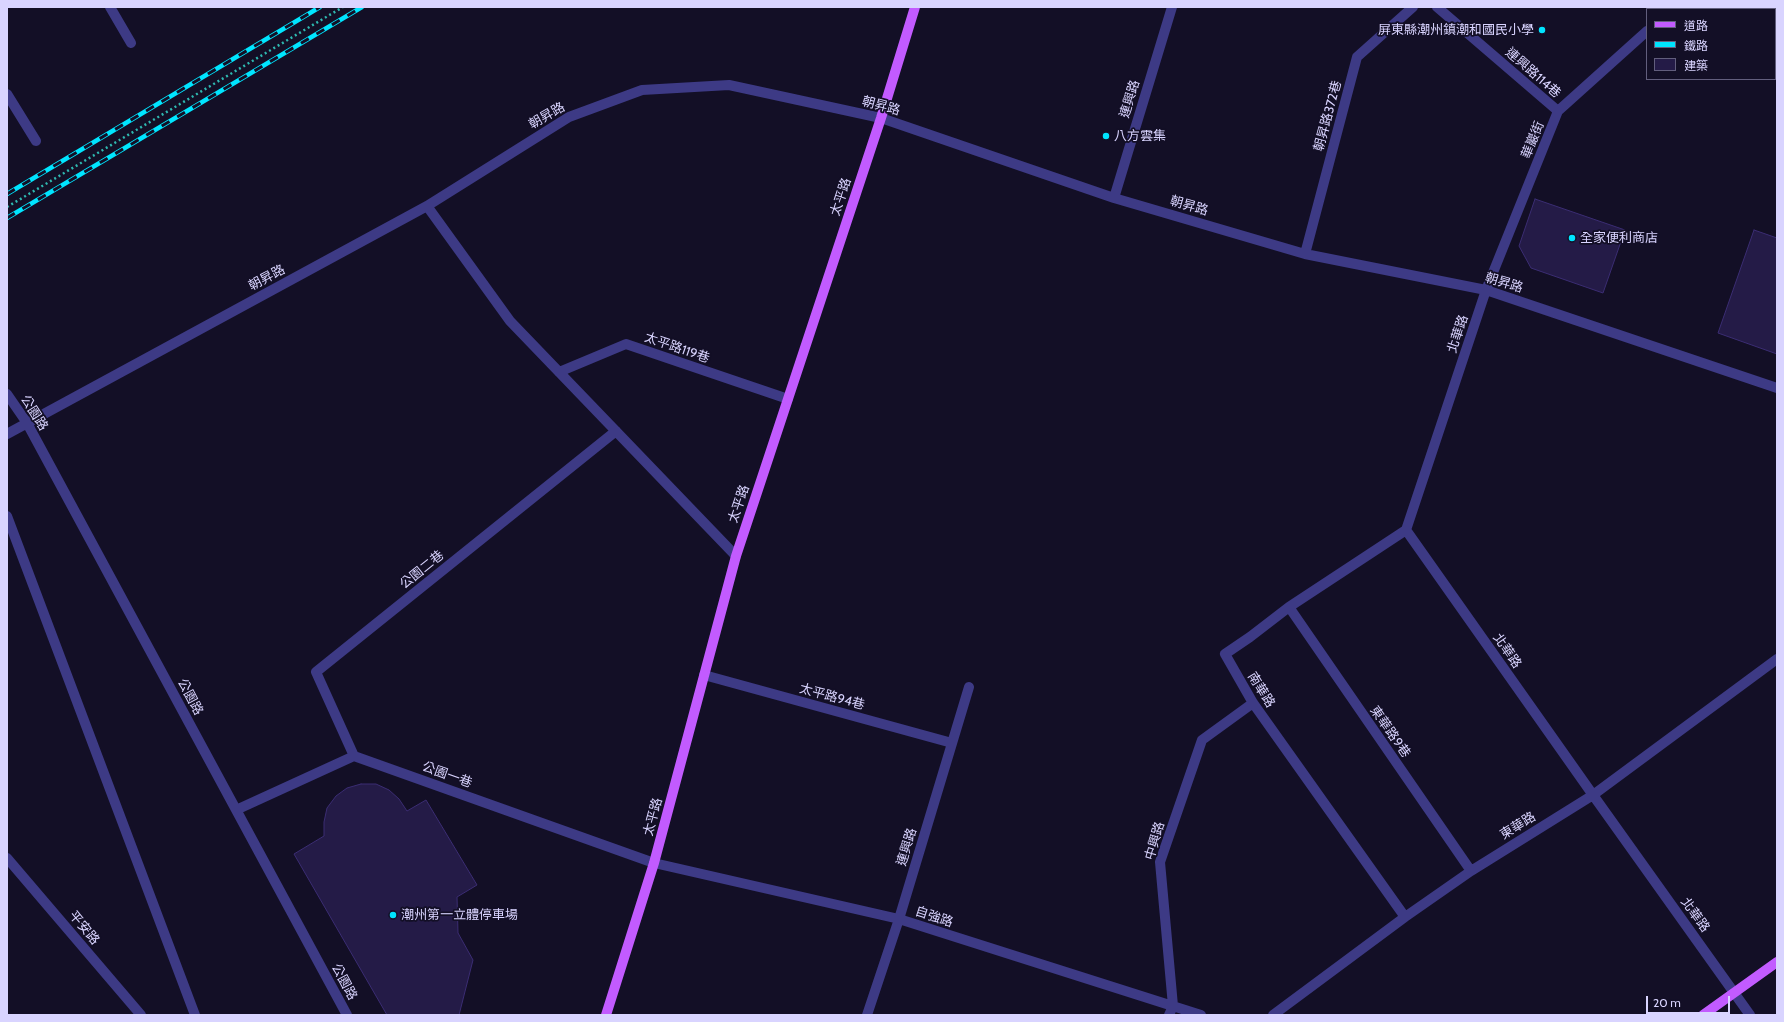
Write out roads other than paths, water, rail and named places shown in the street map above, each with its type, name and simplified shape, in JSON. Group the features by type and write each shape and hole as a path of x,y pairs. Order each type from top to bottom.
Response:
{"main road":[{"name":"太平路","path":"606,1015 654,863 736,556 881,118 914,7"},
{"path":"1703,1015 1777,962"}],"street":[{"path":"110,7 131,42"},
{"name":"連興路","path":"1114,198 1172,7"},
{"name":"朝昇路372巷","path":"1305,254 1357,57 1413,7"},
{"name":"連興路114巷","path":"1437,7 1558,111"},
{"name":"華巖街","path":"1486,290 1558,111 1646,32"},
{"name":"朝昇路","path":"7,434 427,206 568,117 642,90 729,85 881,118 1114,198 1305,254 1486,290 1777,388"},
{"path":"7,94 36,142"},
{"path":"427,206 510,321 736,556"},
{"name":"北華路","path":"1486,290 1406,530 1592,795 1750,1015"},
{"name":"太平路119巷","path":"559,372 626,344 788,399"},
{"name":"公園路","path":"7,394 27,423 347,1015"},
{"name":"公園二巷","path":"354,756 316,672 616,431"},
{"path":"7,516 195,1015"},
{"name":"南華路","path":"1405,917 1253,703 1224,654 1250,637 1289,607 1406,530"},
{"name":"東華路9巷","path":"1289,607 1471,871"},
{"name":"東華路","path":"1273,1015 1405,917 1471,871 1592,795 1777,659"},
{"name":"太平路94巷","path":"704,675 952,743"},
{"name":"連興路","path":"867,1015 969,687"},
{"name":"中興路","path":"1171,1011 1160,862 1202,740 1253,703"},
{"path":"236,810 354,756"},
{"name":"公園一巷","path":"354,756 654,863"},
{"name":"平安路","path":"7,858 141,1015"},
{"name":"自強路","path":"654,863 898,919 1171,1011 1201,1015"}],"railway":[{"path":"7,194 320,7"},
{"path":"7,218 362,7"}],"place":[{"name":"屏東縣潮州鎮潮和國民小學","path":"1542,30"},
{"name":"八方雲集","path":"1106,136"},
{"name":"全家便利商店","path":"1572,238"},
{"name":"潮州第一立體停車場","path":"393,915"}]}
